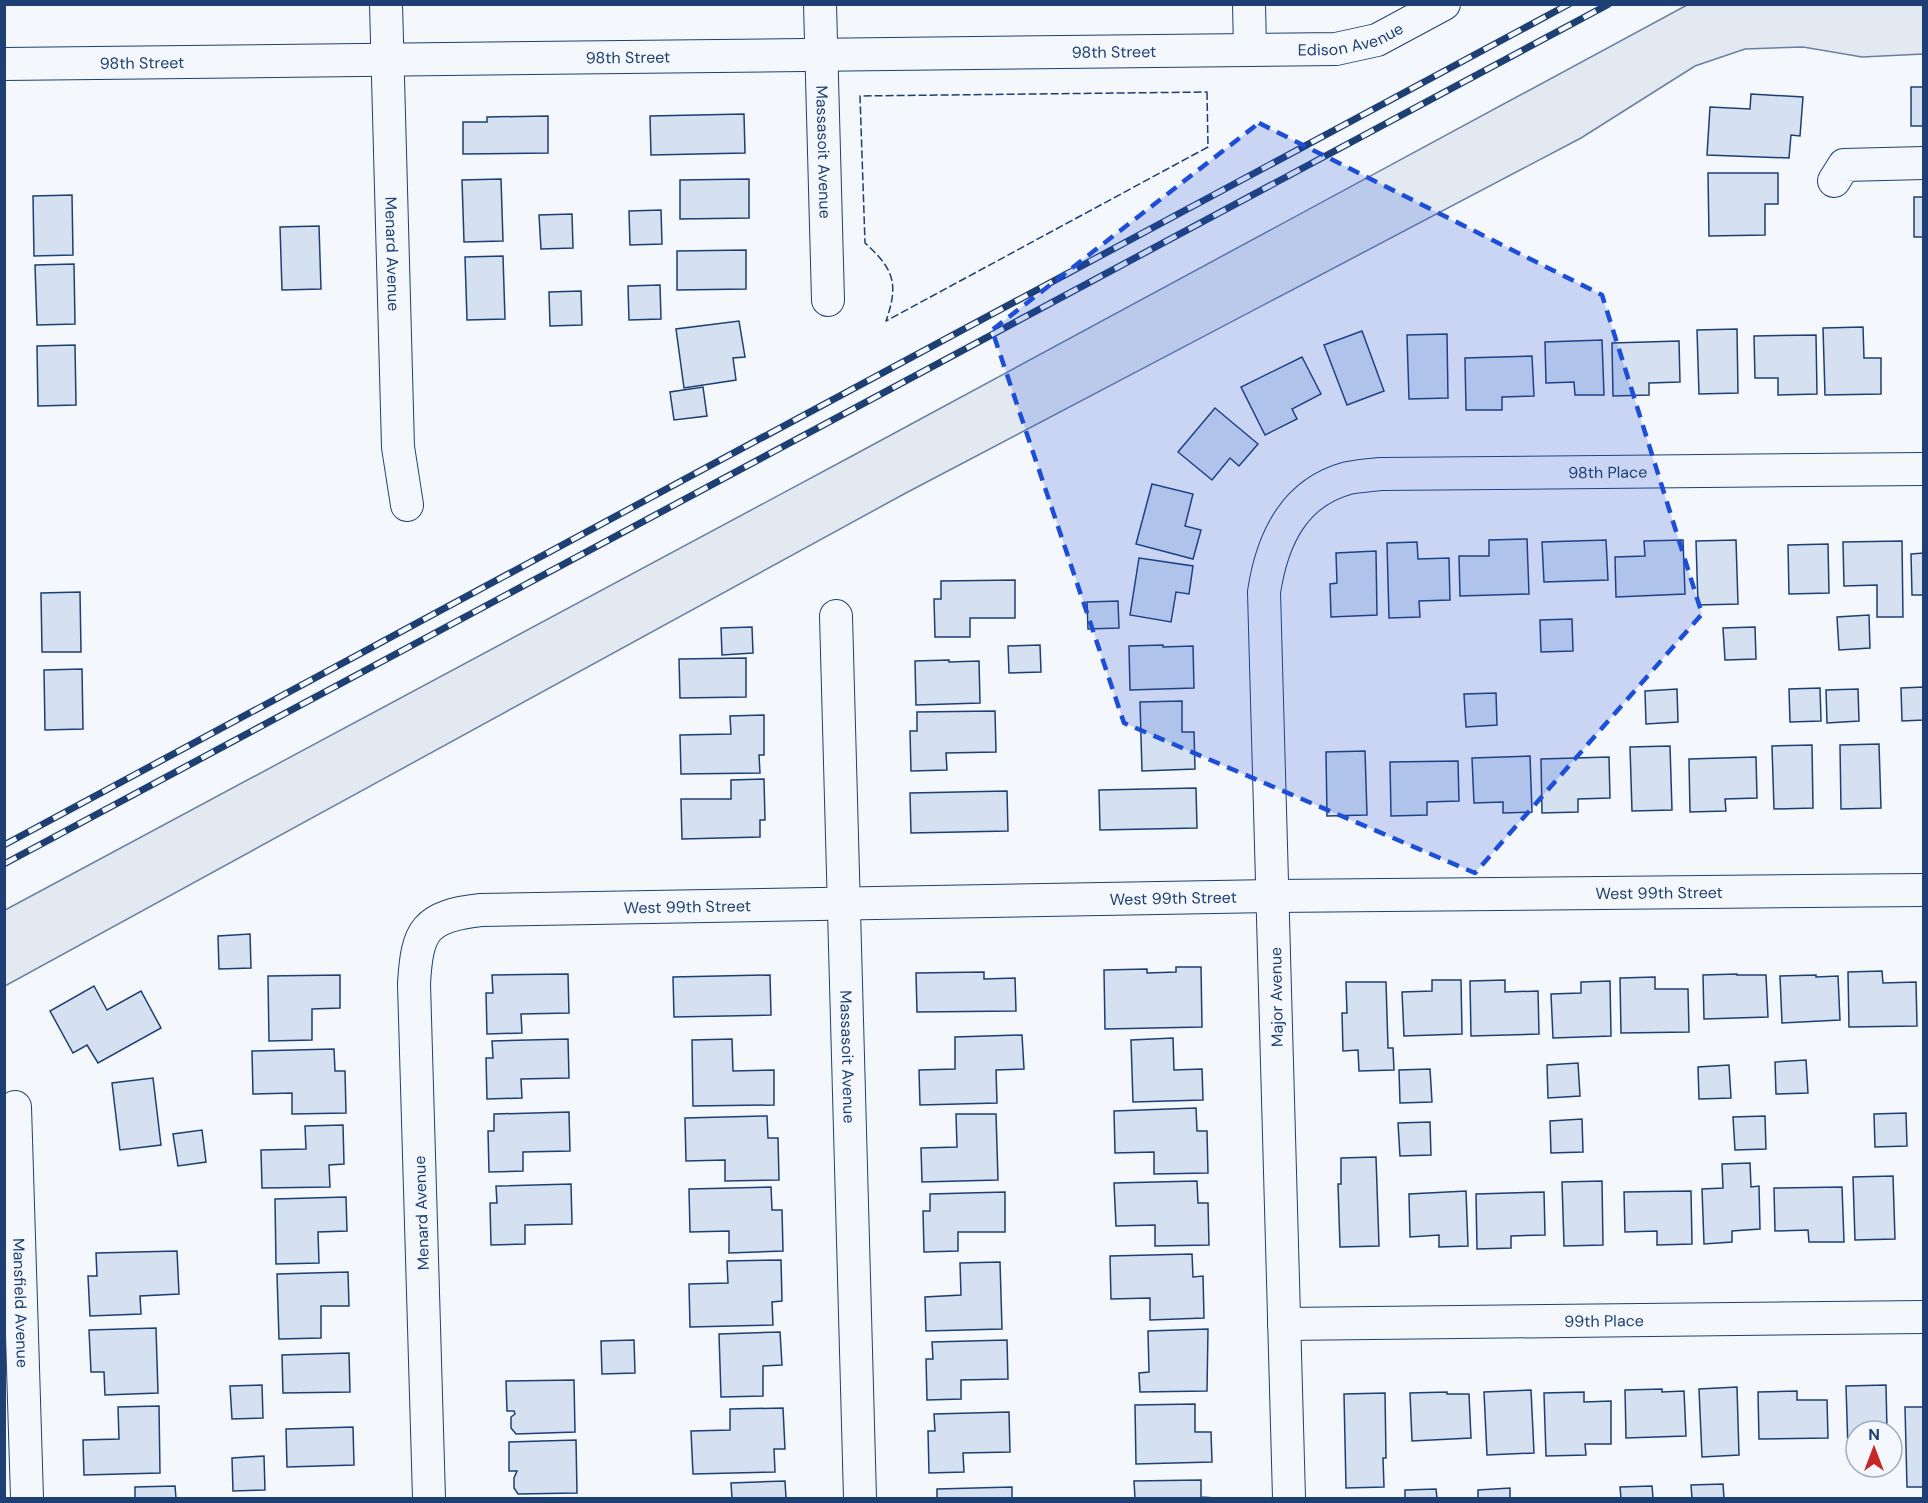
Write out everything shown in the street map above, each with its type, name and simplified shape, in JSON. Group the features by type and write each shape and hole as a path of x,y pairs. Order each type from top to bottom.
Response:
{"street":[{"name":"Menard Avenue","path":"387,4 398,447 407,505"},
{"name":"Massasoit Avenue","path":"820,4 828,300"},
{"path":"1249,4 1250,49"},
{"name":"Edison Avenue","path":"1250,49 1336,49 1377,40 1444,4"},
{"name":"98th Street","path":"4,64 1250,49"},
{"path":"1834,181 1844,165 1923,163"},
{"name":"98th Place","path":"1301,505 1322,488 1348,478 1381,474 1923,469"},
{"name":"Major Avenue","path":"1289,1498 1264,592 1269,562 1280,536 1301,505"},
{"name":"Massasoit Avenue","path":"836,616 861,1498"},
{"name":"West 99th Street","path":"426,929 437,919 481,910 1273,896 1923,890"},
{"name":"Menard Avenue","path":"426,929 418,946 414,984 429,1498"},
{"name":"Mansfield Avenue","path":"15,1107 27,1498"},
{"name":"99th Place","path":"1284,1324 1923,1317"}],"highlighted area":[{"path":"1259,123 1602,295 1702,614 1475,873 1124,723 992,330"}],"shaded area":[{"path":"1687,5 1923,5 1923,54 1862,57 1803,47 1745,49 1695,66 1581,138 904,494 5,986 5,910"}],"building":[{"path":"1911,87 1924,87 1924,126 1911,126"},
{"path":"1751,94 1803,97 1800,136 1791,135 1789,158 1707,155 1710,107 1750,109"},
{"path":"744,114 745,153 651,155 650,116"},
{"path":"548,116 548,153 463,154 463,122 487,122 487,117"},
{"path":"1708,173 1778,173 1778,204 1765,204 1765,235 1709,236"},
{"path":"501,179 503,241 464,242 462,180"},
{"path":"749,179 749,218 680,219 680,180"},
{"path":"72,195 73,255 34,256 33,196"},
{"path":"1914,197 1924,197 1924,237 1914,237"},
{"path":"661,210 662,244 630,245 629,211"},
{"path":"572,214 573,248 541,249 539,215"},
{"path":"319,226 321,289 282,290 280,227"},
{"path":"746,250 746,289 677,290 677,251"},
{"path":"503,256 505,319 467,320 465,257"},
{"path":"74,264 75,324 37,325 35,265"},
{"path":"660,285 661,319 629,320 628,286"},
{"path":"581,291 582,325 550,326 549,292"},
{"path":"739,321 745,357 733,358 736,380 684,388 676,329"},
{"path":"1863,327 1864,358 1881,358 1881,394 1825,395 1823,328"},
{"path":"1737,329 1738,393 1699,394 1697,330"},
{"path":"1362,331 1384,391 1347,405 1324,345"},
{"path":"1447,334 1448,398 1409,399 1407,335"},
{"path":"1816,335 1817,394 1778,395 1778,378 1755,378 1754,336"},
{"path":"1602,340 1604,395 1575,395 1574,382 1546,383 1545,342"},
{"path":"1679,341 1680,382 1649,383 1649,395 1613,396 1612,343"},
{"path":"75,345 76,405 38,406 37,346"},
{"path":"1532,356 1534,396 1502,397 1502,410 1466,410 1465,358"},
{"path":"1302,357 1321,394 1292,409 1297,419 1265,435 1241,387"},
{"path":"703,387 707,416 674,420 670,392"},
{"path":"1215,408 1258,444 1239,466 1230,458 1212,480 1178,452"},
{"path":"1152,484 1193,494 1185,526 1201,530 1193,559 1136,544"},
{"path":"1527,539 1529,594 1460,596 1459,556 1489,556 1489,540"},
{"path":"1606,540 1608,580 1544,582 1542,542"},
{"path":"1683,540 1685,594 1616,597 1615,557 1645,556 1644,541"},
{"path":"1736,540 1738,604 1698,605 1696,541"},
{"path":"1902,541 1903,617 1877,617 1877,585 1844,586 1843,542"},
{"path":"1417,542 1418,559 1449,558 1450,600 1419,601 1420,617 1389,618 1387,543"},
{"path":"1828,544 1829,593 1789,594 1788,545"},
{"path":"1376,551 1377,615 1331,617 1330,584 1337,583 1336,553"},
{"path":"1924,553 1924,595 1912,595 1911,554"},
{"path":"1139,558 1193,566 1189,594 1176,592 1171,622 1130,615"},
{"path":"1015,580 1015,618 970,618 970,637 935,637 934,599 941,599 941,581"},
{"path":"80,592 81,652 42,652 41,593"},
{"path":"1118,601 1119,628 1088,629 1087,602"},
{"path":"1869,615 1870,648 1839,650 1837,617"},
{"path":"1572,619 1573,651 1541,652 1540,620"},
{"path":"752,627 753,653 722,655 721,628"},
{"path":"1755,627 1756,659 1725,660 1723,628"},
{"path":"1040,645 1041,672 1009,673 1008,646"},
{"path":"1163,645 1163,647 1193,646 1194,688 1130,690 1129,646"},
{"path":"746,658 746,697 680,698 679,659"},
{"path":"949,660 949,662 979,661 980,703 916,705 915,661"},
{"path":"82,669 83,729 45,730 44,670"},
{"path":"1924,687 1924,720 1902,721 1901,688"},
{"path":"1820,688 1821,721 1790,722 1789,689"},
{"path":"1677,689 1678,722 1646,724 1645,691"},
{"path":"1858,689 1859,721 1827,723 1826,690"},
{"path":"1496,693 1497,725 1466,727 1464,694"},
{"path":"1182,701 1182,732 1194,732 1195,769 1142,771 1140,702"},
{"path":"995,711 996,752 946,753 947,770 911,771 910,731 917,731 917,712"},
{"path":"764,715 764,755 759,755 760,773 681,774 680,735 731,734 730,716"},
{"path":"1879,744 1881,808 1841,809 1840,745"},
{"path":"1812,745 1813,808 1774,809 1772,746"},
{"path":"1670,746 1672,810 1632,811 1630,747"},
{"path":"1365,751 1367,815 1327,816 1326,752"},
{"path":"1530,756 1532,812 1503,813 1503,802 1474,803 1472,758"},
{"path":"1609,757 1610,798 1578,799 1578,812 1542,813 1541,759"},
{"path":"1756,757 1757,798 1725,799 1726,811 1690,812 1689,759"},
{"path":"1458,761 1459,801 1427,802 1427,815 1391,816 1390,762"},
{"path":"764,779 765,820 760,820 760,837 682,839 681,799 731,799 731,780"},
{"path":"1196,788 1197,828 1100,830 1099,790"},
{"path":"1007,791 1008,831 911,833 910,793"},
{"path":"250,934 251,968 219,969 218,936"},
{"path":"1176,967 1201,967 1202,1027 1105,1029 1104,970 1147,969 1147,973 1176,972"},
{"path":"1882,971 1883,983 1916,982 1917,1026 1849,1027 1848,972"},
{"path":"984,972 984,979 1015,978 1016,1011 917,1012 916,973"},
{"path":"568,974 569,1013 521,1014 522,1033 487,1034 486,993 493,993 492,975"},
{"path":"340,975 340,1008 312,1009 312,1040 269,1041 268,976"},
{"path":"770,975 771,1015 674,1017 673,977"},
{"path":"1703,975 1766,975 1768,1017 1704,1019"},
{"path":"1816,975 1816,977 1838,976 1840,1020 1782,1023 1780,976"},
{"path":"1655,977 1655,989 1688,989 1689,1032 1621,1033 1620,978"},
{"path":"1432,980 1461,980 1462,1034 1404,1036 1402,992 1432,991"},
{"path":"1505,980 1505,992 1538,991 1539,1034 1471,1036 1470,981"},
{"path":"1610,981 1611,1036 1553,1038 1551,994 1581,993 1581,982"},
{"path":"1346,982 1386,982 1388,1048 1393,1048 1394,1070 1359,1071 1358,1050 1343,1051 1342,1013 1347,1013"},
{"path":"94,986 107,1010 141,991 161,1028 98,1063 87,1045 73,1053 50,1011"},
{"path":"1022,1035 1024,1069 996,1070 997,1103 920,1105 919,1070 955,1069 955,1037"},
{"path":"1173,1038 1174,1070 1202,1069 1203,1100 1133,1102 1131,1040"},
{"path":"568,1039 569,1078 521,1079 522,1098 487,1099 486,1058 493,1058 492,1041"},
{"path":"732,1039 733,1071 774,1070 774,1105 693,1106 692,1040"},
{"path":"334,1049 335,1071 345,1071 346,1113 292,1114 292,1093 253,1094 252,1051"},
{"path":"1806,1060 1808,1093 1776,1094 1775,1062"},
{"path":"1578,1063 1580,1096 1548,1098 1547,1065"},
{"path":"1729,1065 1731,1098 1699,1099 1698,1067"},
{"path":"1430,1069 1432,1102 1400,1103 1399,1070"},
{"path":"153,1078 161,1145 120,1150 112,1083"},
{"path":"1196,1108 1197,1131 1207,1131 1208,1173 1154,1174 1154,1152 1115,1153 1114,1111"},
{"path":"569,1112 570,1151 523,1152 523,1171 489,1172 488,1131 494,1131 494,1114"},
{"path":"1906,1113 1907,1146 1875,1147 1874,1114"},
{"path":"956,1114 996,1114 998,1180 922,1182 921,1148 957,1147"},
{"path":"767,1116 768,1138 778,1138 779,1180 725,1181 725,1160 686,1161 685,1118"},
{"path":"1765,1116 1766,1149 1735,1150 1733,1117"},
{"path":"1582,1119 1583,1152 1551,1153 1550,1121"},
{"path":"1430,1122 1431,1155 1400,1156 1398,1123"},
{"path":"343,1125 344,1164 329,1165 330,1187 262,1188 261,1150 306,1149 305,1126"},
{"path":"202,1130 206,1162 178,1166 173,1134"},
{"path":"1376,1157 1379,1246 1340,1247 1338,1184 1341,1184 1341,1158"},
{"path":"1750,1163 1751,1187 1759,1186 1760,1229 1732,1231 1732,1242 1704,1244 1702,1189 1723,1188 1722,1164"},
{"path":"1893,1176 1895,1239 1855,1240 1853,1177"},
{"path":"1197,1181 1198,1203 1208,1203 1209,1245 1155,1246 1155,1225 1116,1226 1114,1183"},
{"path":"1602,1181 1603,1245 1564,1246 1562,1182"},
{"path":"571,1184 572,1224 525,1225 525,1244 491,1245 490,1203 497,1203 496,1186"},
{"path":"771,1187 772,1210 782,1210 783,1251 729,1253 729,1231 690,1232 689,1189"},
{"path":"1842,1187 1844,1242 1809,1242 1808,1230 1775,1231 1774,1188"},
{"path":"1466,1191 1468,1246 1439,1247 1439,1235 1410,1237 1409,1194"},
{"path":"1691,1191 1692,1244 1657,1245 1657,1231 1625,1232 1624,1192"},
{"path":"1005,1192 1005,1232 958,1232 958,1251 924,1252 923,1211 930,1211 930,1194"},
{"path":"1544,1192 1545,1235 1511,1236 1511,1248 1477,1249 1476,1194"},
{"path":"346,1197 347,1231 318,1232 319,1263 276,1264 275,1199"},
{"path":"177,1251 179,1294 140,1296 141,1314 90,1316 88,1276 97,1276 96,1253"},
{"path":"1192,1254 1193,1277 1203,1276 1204,1318 1150,1320 1150,1298 1111,1299 1110,1256"},
{"path":"781,1260 782,1301 772,1302 773,1325 690,1327 689,1284 728,1283 727,1261"},
{"path":"1000,1262 1002,1329 926,1331 925,1297 961,1295 960,1263"},
{"path":"348,1272 349,1306 321,1306 321,1338 279,1339 277,1274"},
{"path":"156,1328 158,1393 105,1395 104,1372 91,1372 89,1330"},
{"path":"1208,1329 1207,1391 1140,1392 1139,1373 1149,1372 1148,1331"},
{"path":"780,1332 782,1365 763,1366 763,1396 721,1397 719,1334"},
{"path":"634,1340 635,1373 602,1374 601,1341"},
{"path":"1007,1340 1008,1379 961,1380 961,1399 927,1400 926,1359 933,1359 932,1342"},
{"path":"349,1353 350,1392 283,1393 282,1355"},
{"path":"574,1380 575,1432 516,1434 511,1428 511,1417 515,1414 514,1411 507,1411 506,1381"},
{"path":"262,1385 263,1418 232,1419 230,1386"},
{"path":"1886,1385 1887,1419 1847,1419 1846,1386"},
{"path":"1737,1387 1739,1455 1702,1457 1699,1389"},
{"path":"1662,1389 1662,1392 1684,1391 1686,1436 1626,1438 1625,1390"},
{"path":"1531,1390 1534,1453 1487,1455 1484,1392"},
{"path":"1797,1391 1797,1400 1827,1400 1828,1438 1759,1439 1758,1392"},
{"path":"1447,1392 1447,1394 1469,1394 1471,1438 1412,1441 1410,1393"},
{"path":"1584,1392 1584,1402 1611,1401 1611,1444 1585,1444 1586,1455 1546,1456 1544,1393"},
{"path":"1385,1393 1384,1487 1346,1488 1344,1394"},
{"path":"1195,1404 1195,1432 1211,1432 1212,1462 1136,1464 1135,1405"},
{"path":"159,1406 160,1473 84,1475 83,1440 119,1439 118,1407"},
{"path":"1905,1407 1924,1407 1924,1487 1907,1487"},
{"path":"783,1408 785,1449 774,1449 775,1472 693,1474 691,1431 730,1430 730,1409"},
{"path":"1009,1412 1010,1452 963,1453 964,1472 929,1473 928,1431 935,1431 934,1414"},
{"path":"353,1427 354,1465 287,1467 286,1429"},
{"path":"576,1440 577,1493 518,1494 514,1488 517,1471 509,1471 509,1442"},
{"path":"264,1456 265,1490 233,1491 232,1458"},
{"path":"1201,1480 1201,1497 1216,1498 1135,1498 1134,1481"},
{"path":"785,1481 786,1498 732,1498 731,1483"},
{"path":"1723,1484 1724,1498 1692,1498 1691,1485"},
{"path":"175,1486 176,1498 135,1498 135,1487"},
{"path":"1652,1486 1653,1498 1621,1498 1620,1487"},
{"path":"1012,1487 1012,1498 937,1498 937,1489"},
{"path":"1510,1488 1510,1498 1478,1498 1478,1490"},
{"path":"1436,1489 1437,1498 1405,1498 1405,1490"}],"railway":[{"path":"4,845 1569,4"},
{"path":"4,864 1609,4"}],"fence":[{"path":"1207,92 1208,147 886,321 892,297 891,278 888,269 865,243 860,96 1207,92"}]}
